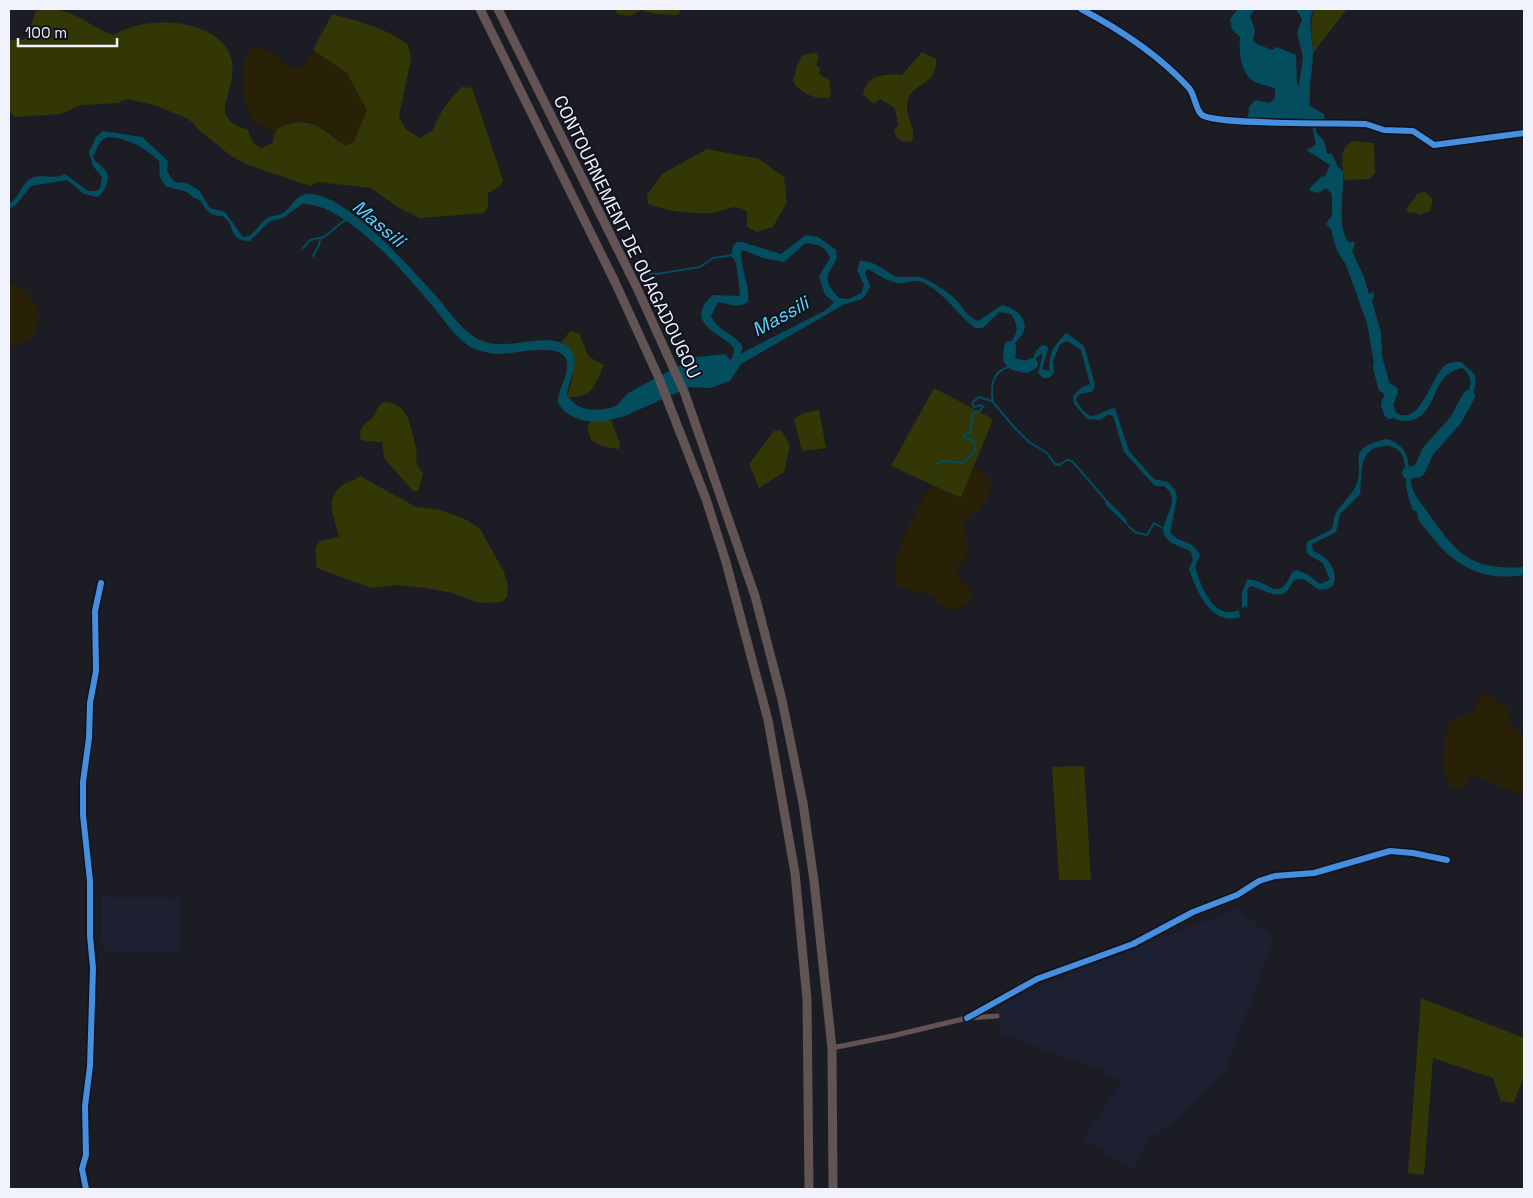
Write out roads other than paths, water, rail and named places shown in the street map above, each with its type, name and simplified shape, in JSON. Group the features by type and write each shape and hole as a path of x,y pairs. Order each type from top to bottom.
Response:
{"highway":[{"name":"CONTOURNEMENT DE OUAGADOUGOU","path":"480,9 615,282 658,376 706,499 726,562 768,720 795,873 807,999 808,1187"},
{"name":"CONTOURNEMENT DE OUAGADOUGOU","path":"498,9 638,288 685,394 755,596 782,700 809,842 824,959 832,1048 834,1187"}],"street":[{"path":"1081,9 1146,50 1187,86 1196,100 1198,111 1210,118 1238,121 1366,124 1384,130 1413,131 1434,145 1524,133"},
{"path":"86,1189 82,1170 86,1156 85,1106 90,1066 93,966 90,936 90,881 83,815 83,782 89,738 90,703 96,671 95,611 101,583"},
{"path":"967,1018 1037,979 1133,944 1193,912 1237,895 1259,881 1275,876 1314,873 1390,851 1413,853 1447,860"},
{"path":"832,1048 967,1018 997,1016"}],"water":[{"path":"1238,9 1255,9 1250,16 1255,30 1253,40 1257,44 1272,50 1277,47 1296,55 1297,84 1299,85 1303,57 1297,33 1302,19 1296,9 1314,9 1310,24 1313,51 1310,106 1324,114 1325,121 1248,120 1249,107 1255,100 1269,103 1275,98 1275,89 1253,81 1245,72 1240,54 1240,37 1232,29 1230,19"},
{"path":"1312,125 1316,125 1316,132 1324,141 1327,153 1332,154 1338,167 1343,171 1343,230 1350,243 1353,241 1355,243 1352,251 1364,277 1369,294 1373,292 1372,301 1381,333 1382,356 1387,374 1384,383 1377,381 1367,323 1346,265 1337,251 1331,229 1326,224 1332,215 1332,194 1326,188 1318,193 1310,191 1310,188 1322,176 1325,177 1330,165 1306,150 1316,145"},
{"path":"103,131 142,137 168,161 167,171 174,182 186,183 199,190 210,208 225,212 243,237 250,235 268,218 283,213 303,195 313,194 328,199 345,209 396,253 437,297 458,323 473,336 484,342 496,344 547,340 558,342 568,347 573,353 574,365 567,397 577,408 576,412 565,412 558,402 567,367 564,356 549,350 502,354 479,351 472,348 455,334 390,258 354,227 336,214 319,206 302,204 283,218 270,221 250,241 239,239 225,218 209,213 200,200 187,192 165,186 160,177 159,161 148,152 128,141 107,137 101,141 93,156 106,171 108,178 98,197 84,194 67,180 31,186 16,205 9,209 9,203 16,198 24,185 30,179 38,176 56,177 65,174 88,191 96,191 100,188 102,177 93,166 89,152 96,137"},
{"path":"806,235 818,237 836,250 837,258 828,274 828,282 839,298 849,299 861,293 864,285 857,270 860,261 865,261 898,277 919,277 928,280 950,294 968,315 978,321 1002,305 1007,306 1020,315 1025,328 1012,349 1010,362 1006,360 1005,348 1015,335 1017,328 1011,314 999,312 983,328 975,328 944,297 930,286 919,281 895,282 867,269 865,273 870,286 865,296 843,305 741,364 730,381 710,388 690,387 620,418 616,415 604,417 604,414 611,412 628,393 696,357 725,354 730,360 733,357 734,348 707,327 701,313 704,305 713,295 739,296 736,263 731,255 733,246 737,242 781,254","holes":["808,243 819,245 830,258 819,276 825,295 834,302 826,310 740,354 743,347 735,338 718,326 711,316 718,302 737,306 748,302 748,290 741,253 743,250 763,258 784,262 803,245"]},
{"path":"1067,333 1084,346 1095,384 1093,391 1080,394 1076,400 1082,409 1091,416 1115,408 1129,451 1154,479 1168,482 1175,490 1177,498 1170,532 1193,546 1200,555 1195,567 1205,592 1215,606 1222,611 1239,610 1240,617 1230,619 1221,617 1206,605 1189,569 1193,560 1191,552 1170,541 1165,536 1164,524 1172,498 1170,492 1164,486 1155,486 1124,452 1113,416 1109,414 1100,420 1087,419 1074,404 1073,396 1082,387 1090,384 1081,350 1067,341 1060,344 1053,361 1054,373 1049,378 1043,378 1038,373 1043,353 1036,358 1032,368 1026,370 1016,367 1018,363 1031,363 1036,351 1042,345 1047,346 1048,350 1042,369 1049,371 1052,351"},
{"path":"1462,362 1474,374 1475,383 1470,399 1460,411 1470,383 1470,378 1462,368 1446,375 1428,408 1423,414 1413,420 1398,420 1384,411 1382,399 1389,397 1395,412 1404,415 1412,413 1425,398 1441,369 1449,363"},
{"path":"1387,439 1396,443 1406,454 1411,484 1415,494 1455,548 1476,562 1489,566 1524,567 1524,575 1489,575 1462,565 1450,556 1428,533 1418,519 1417,512 1412,509 1407,491 1405,462 1401,453 1393,447 1384,446 1375,448 1365,457 1360,494 1340,514 1336,532 1312,544 1313,551 1323,556 1331,565 1335,575 1333,586 1321,590 1302,579 1297,579 1287,591 1278,595 1250,586 1247,591 1247,606 1242,608 1242,593 1247,580 1254,580 1272,588 1282,588 1292,572 1297,570 1307,574 1320,584 1330,580 1323,563 1309,555 1306,551 1307,542 1332,529 1336,513 1355,488 1358,478 1360,452 1364,447"},
{"path":"1104,497 1125,518 1129,527 1106,505"}],"waterway":[{"path":"303,248 310,240 324,237 345,220"},
{"path":"313,256 319,245 320,238"},
{"path":"639,273 657,274 700,267 713,258 733,255"},
{"name":"Massili","path":"1010,347 1009,359 1013,364 1026,367 1032,364"},
{"path":"993,401 992,388 996,376 1013,364"},
{"path":"1379,367 1384,387 1392,391 1387,405 1390,413"},
{"path":"1408,473 1419,471 1428,451 1455,421 1469,396"},
{"path":"935,464 944,461 962,463 975,452 974,441 964,438 965,434 970,433 973,413 980,411 983,407 981,405 974,407 972,403 979,397 992,401 1014,427 1029,442 1047,453 1055,464 1059,465 1067,460 1072,461 1105,499"},
{"name":"Massili","path":"564,401 569,407 582,414 597,416 619,411"},
{"path":"1129,527 1135,532 1147,535 1154,523 1163,528"}]}
